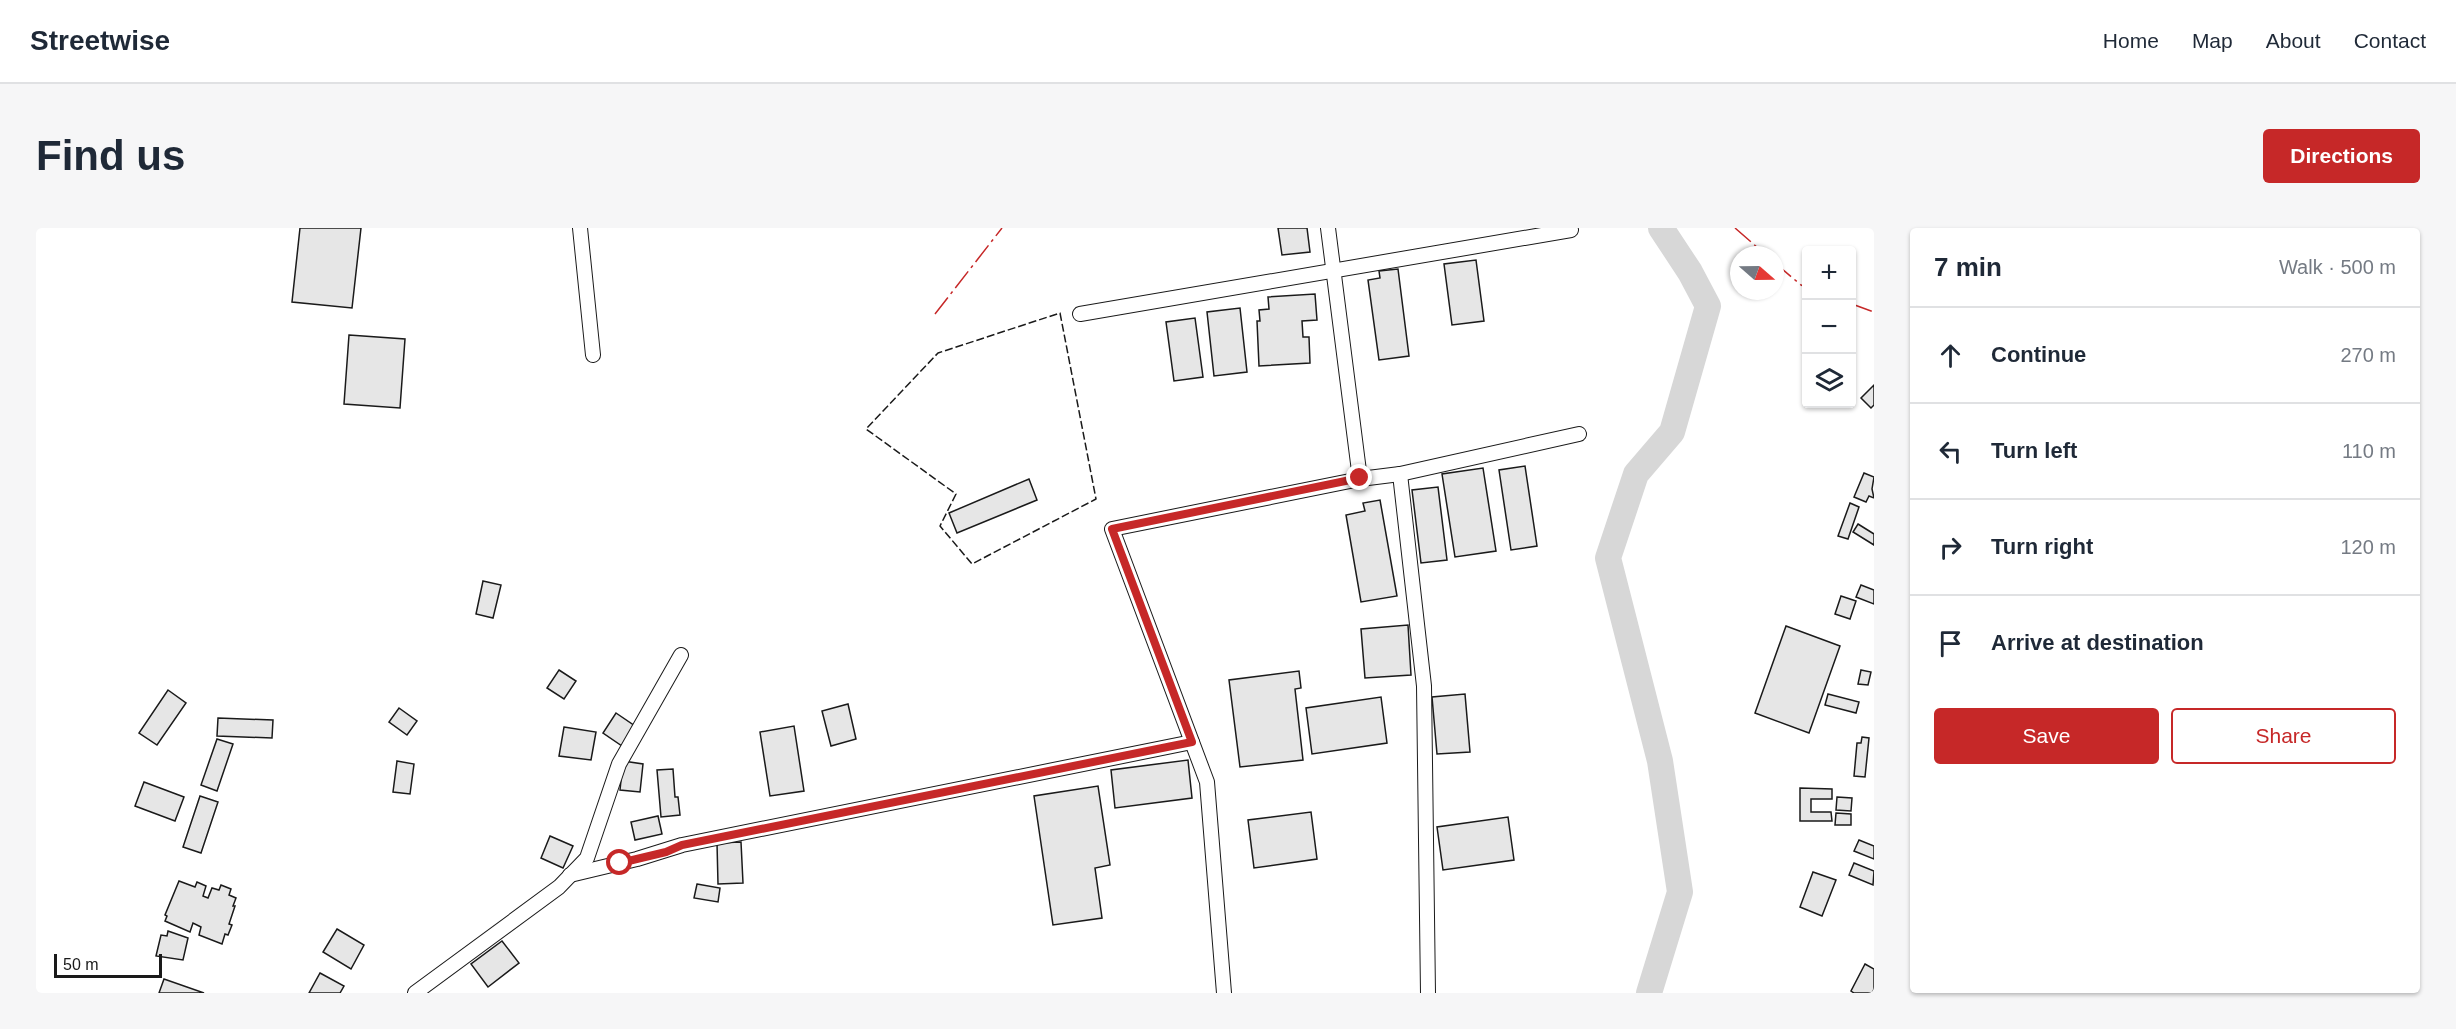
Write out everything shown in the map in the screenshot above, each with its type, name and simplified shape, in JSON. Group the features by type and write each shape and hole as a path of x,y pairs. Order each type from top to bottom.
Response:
{"street":[{"path":"580,228 593,355"},
{"path":"1328,228 1360,478"},
{"path":"1080,314 1571,230"},
{"path":"1224,993 1207,782 1112,529 1360,478 1400,474 1580,434"},
{"path":"1400,474 1424,686 1428,993"},
{"path":"415,993 559,887 587,858 619,764 681,655"},
{"path":"570,875 637,859 682,845 1192,742"}],"building":[{"path":"300,228 361,228 352,308 292,302"},
{"path":"1278,228 1307,228 1310,252 1282,255"},
{"path":"1476,260 1484,321 1452,325 1444,264"},
{"path":"1398,269 1409,356 1379,360 1368,280 1380,278 1379,271"},
{"path":"1315,294 1317,320 1302,321 1303,337 1309,337 1310,363 1259,366 1257,321 1260,321 1259,310 1269,309 1268,297"},
{"path":"1240,308 1247,372 1214,376 1207,312"},
{"path":"1195,318 1203,377 1174,381 1166,322"},
{"path":"349,335 405,339 400,408 344,404"},
{"path":"1874,385 1874,405 1871,408 1861,398"},
{"path":"1525,466 1537,546 1511,550 1499,470"},
{"path":"1483,468 1496,551 1455,557 1442,474"},
{"path":"1864,473 1874,477 1872,489 1874,498 1869,496 1866,502 1854,497"},
{"path":"1029,479 1037,500 957,533 949,513"},
{"path":"1438,487 1447,560 1421,563 1412,490"},
{"path":"1380,500 1397,596 1361,602 1346,515 1365,511 1363,503"},
{"path":"1850,503 1859,507 1848,539 1838,536"},
{"path":"1858,524 1874,534 1874,545 1853,532"},
{"path":"483,581 501,585 493,618 476,614"},
{"path":"1861,585 1874,590 1874,604 1856,597"},
{"path":"1841,596 1856,601 1850,619 1835,614"},
{"path":"1408,625 1411,675 1365,678 1361,629"},
{"path":"1786,626 1840,646 1809,733 1755,713"},
{"path":"559,670 576,681 564,699 547,688"},
{"path":"1861,670 1871,672 1868,685 1858,684"},
{"path":"1299,671 1301,688 1295,689 1303,760 1240,767 1229,680"},
{"path":"168,690 186,703 157,745 139,733"},
{"path":"1465,694 1470,752 1437,754 1432,697"},
{"path":"1828,694 1859,702 1856,713 1825,705"},
{"path":"1381,697 1387,743 1312,754 1306,708"},
{"path":"848,704 856,739 831,746 822,711"},
{"path":"399,708 417,721 407,735 389,722"},
{"path":"616,713 635,726 622,746 603,733"},
{"path":"218,718 273,720 272,738 217,736"},
{"path":"794,726 804,791 770,796 760,732"},
{"path":"564,727 596,732 591,760 559,756"},
{"path":"1862,737 1869,738 1865,777 1854,776 1857,743 1861,743"},
{"path":"217,739 233,744 217,791 201,785"},
{"path":"1188,760 1192,798 1115,808 1111,770"},
{"path":"397,761 414,764 410,794 393,792"},
{"path":"623,761 643,764 640,792 620,790"},
{"path":"673,769 675,797 678,797 680,815 661,817 657,770"},
{"path":"144,782 184,797 175,821 135,806"},
{"path":"1098,786 1110,865 1095,868 1102,918 1053,925 1034,796"},
{"path":"1800,788 1832,789 1832,799 1811,799 1811,812 1831,812 1832,821 1800,821"},
{"path":"200,796 218,802 201,853 183,847"},
{"path":"1837,797 1852,798 1851,811 1836,810"},
{"path":"1311,812 1317,859 1254,868 1248,820"},
{"path":"1836,813 1851,814 1851,825 1835,825"},
{"path":"658,816 662,834 635,840 631,822"},
{"path":"1508,817 1514,860 1443,870 1437,827"},
{"path":"550,836 573,846 563,868 541,858"},
{"path":"1859,840 1874,846 1874,859 1854,851"},
{"path":"741,842 743,883 718,884 717,843"},
{"path":"1854,863 1874,871 1873,885 1849,875"},
{"path":"1813,872 1836,880 1822,916 1800,907"},
{"path":"179,881 195,887 197,882 206,886 203,896 208,898 212,888 219,890 221,885 231,889 229,895 236,898 229,924 232,925 228,935 225,934 222,944 199,935 201,927 193,923 190,932 165,921 167,916 165,915"},
{"path":"697,884 720,888 718,902 694,898"},
{"path":"337,929 364,945 351,969 323,952"},
{"path":"168,931 188,938 183,960 156,956 161,935 167,936"},
{"path":"502,941 519,963 488,987 471,964"},
{"path":"1865,964 1874,969 1874,989 1872,993 1854,993 1851,991"},
{"path":"320,973 344,986 340,993 309,993"},
{"path":"164,979 204,993 159,993"}],"waterway":[{"path":"1649,993 1680,892 1660,761 1608,558 1636,474 1672,432 1708,306 1690,272 1661,228"}],"fence":[{"path":"1060,313 1096,499 972,564 940,526 956,494 866,429 938,353 1060,313"}],"power":[{"path":"935,314 1002,228"},
{"path":"1735,228 1756,246"},
{"path":"1784,271 1802,285"},
{"path":"1856,305 1874,312"}],"route":[{"path":"620,863 666,852 682,845 1192,742 1112,529 1360,478"}]}
